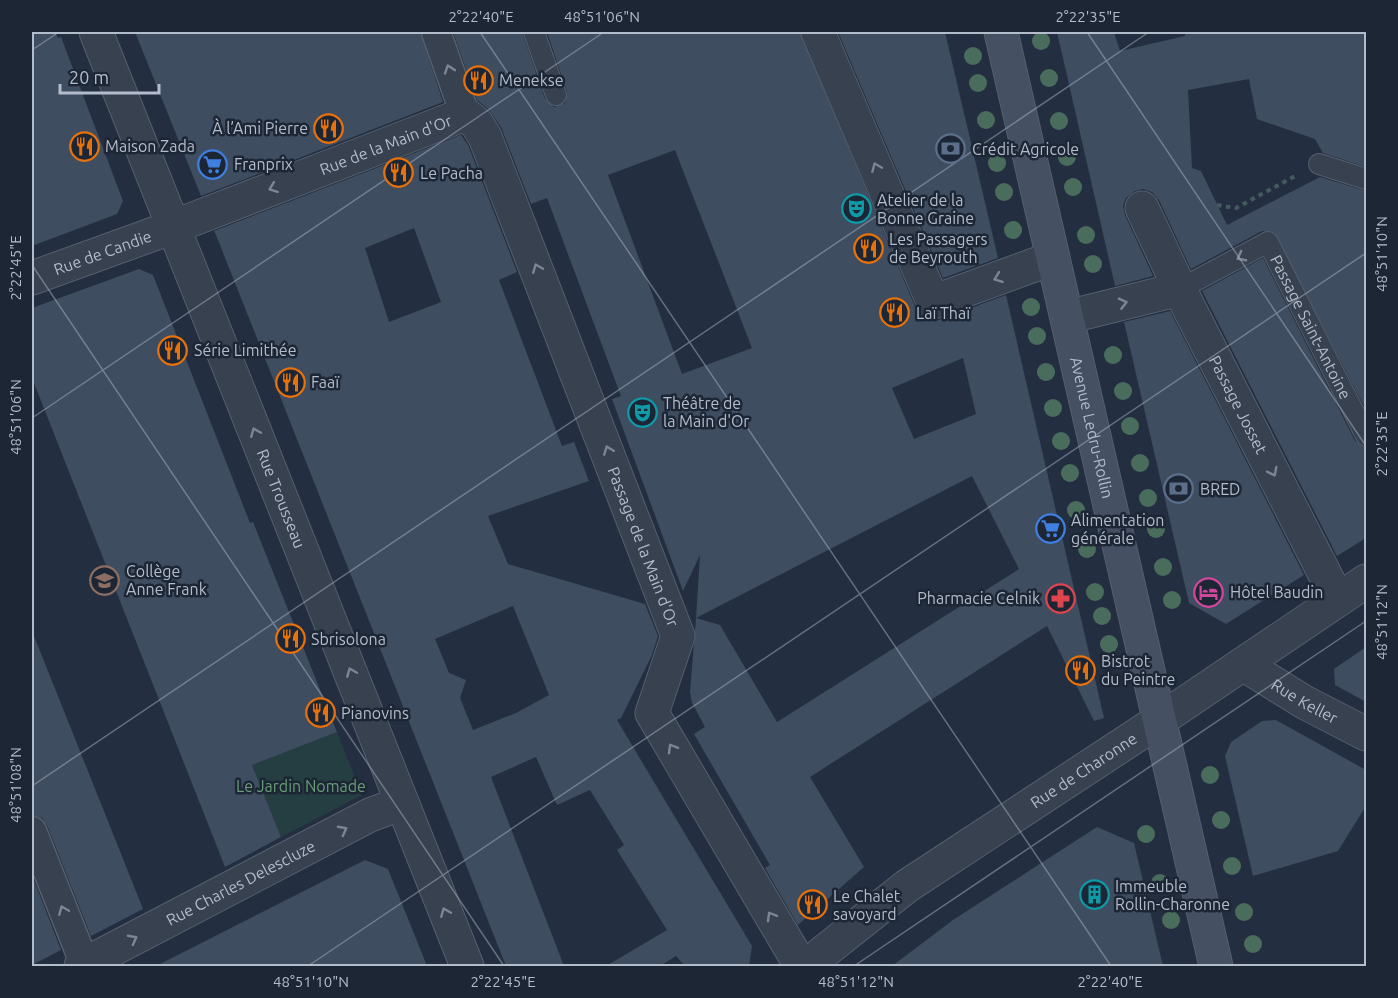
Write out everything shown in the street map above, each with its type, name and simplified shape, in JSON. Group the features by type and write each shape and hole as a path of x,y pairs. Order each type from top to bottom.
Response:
{"main road":[{"name":"Avenue Ledru-Rollin","path":"1001,32 1216,966"}],"street":[{"name":"Rue Trousseau","path":"96,32 467,966"},
{"name":"Passage de la Main d'Or","path":"436,32 463,110 477,124 485,137 678,636 652,713 801,966"},
{"path":"818,32 933,302 1053,258"},
{"name":"Rue de la Main d'Or","path":"173,227 463,110"},
{"name":"Passage Josset","path":"1142,207 1180,289 1338,600"},
{"name":"Rue de Candie","path":"32,278 173,227"},
{"path":"1067,317 1180,289"},
{"name":"Rue de Charonne","path":"806,966 907,886 1366,581"},
{"name":"Rue Keller","path":"1244,664 1304,702 1366,734"},
{"name":"Rue Charles Delescluze","path":"83,965 370,816 402,804"},
{"path":"32,831 83,965"}],"lane":[{"path":"534,32 556,95"},
{"path":"1319,164 1366,179"},
{"name":"Passage Saint-Antoine","path":"1180,289 1268,243 1366,436"}],"path":[{"path":"1217,205 1236,208 1319,164"}],"green space":[{"name":"Le Jardin Nomade","path":"337,732 362,795 281,837 252,765"}],"building":[{"path":"32,32 55,32 58,38 61,37 123,201 117,214 32,246"},
{"path":"135,32 420,32 443,102 201,196"},
{"path":"453,32 522,32 545,99 554,107 565,103 567,92 547,32 800,32 916,309 921,316 930,320 939,320 1006,295 1104,718 1094,721 1047,626 810,777 864,867 798,925 765,868 770,865 694,734 705,727 692,703 690,692 700,555 683,591 612,399 621,396 547,198 531,204 501,127 489,110 477,100","holes":["675,150 752,348 682,374 608,175","963,358 976,414 914,439 892,388","972,476 1019,569 777,722 720,625 696,618"]},
{"path":"838,32 945,32 998,258 943,278"},
{"path":"1057,32 1114,32 1120,51 1185,36 1185,32 1366,32 1366,167 1323,153 1315,139 1257,119 1249,79 1188,90 1192,168 1201,171 1227,225 1320,177 1366,191 1366,410 1274,232 1262,231 1191,269 1159,200 1152,192 1143,189 1135,191 1126,198 1123,206 1153,276 1115,286"},
{"path":"461,135 468,145 517,272 499,280 562,446 574,442 589,481 488,516 508,564 645,604 658,636 652,655 621,718 617,720 752,946 749,966 685,966 676,956 660,966 606,966 667,930 617,850 624,845 590,790 557,805 536,757 491,777 564,966 506,966 214,231","holes":["414,228 441,302 389,322 365,248","513,606 549,695 516,713 473,730 460,698 466,680 449,673 435,639"]},
{"path":"1263,258 1355,441 1366,448 1366,538 1337,556 1202,291"},
{"path":"139,269 153,275 250,523 253,522 337,732 252,765 281,837 225,867 32,378 32,308"},
{"path":"1170,311 1304,575 1226,624 1189,603 1124,322"},
{"path":"32,631 143,909 91,936 47,825 42,818 32,815"},
{"path":"1366,647 1366,702 1335,685 1334,669"},
{"path":"1276,720 1366,770 1366,806 1338,851 1253,876 1225,756 1231,742 1262,721"},
{"path":"1097,827 1134,843 1163,966 892,966 953,920"},
{"path":"365,860 388,869 427,966 156,966"},
{"path":"32,875 61,950 32,965"}],"place":[{"name":"Menekse","path":"478,80"},
{"name":"À l’Ami Pierre","path":"329,128"},
{"name":"Maison Zada","path":"84,146"},
{"name":"Crédit Agricole","path":"951,149"},
{"name":"Franprix","path":"213,164"},
{"name":"Le Pacha","path":"399,173"},
{"name":"Atelier de la Bonne Graine","path":"856,209"},
{"name":"Les Passagers de Beyrouth","path":"868,248"},
{"name":"Laï Thaï","path":"895,313"},
{"name":"Série Limithée","path":"173,350"},
{"name":"Faaï","path":"290,382"},
{"name":"Théâtre de la Main d'Or","path":"642,412"},
{"name":"BRED","path":"1179,489"},
{"name":"Alimentation générale","path":"1050,529"},
{"name":"Collège Anne Frank","path":"105,580"},
{"name":"Hôtel Baudin","path":"1209,592"},
{"name":"Pharmacie Celnik","path":"1061,598"},
{"name":"Sbrisolona","path":"290,639"},
{"name":"Bistrot du Peintre","path":"1080,670"},
{"name":"Pianovins","path":"320,713"},
{"name":"Immeuble Rollin-Charonne","path":"1094,895"},
{"name":"Le Chalet savoyard","path":"812,905"}]}
